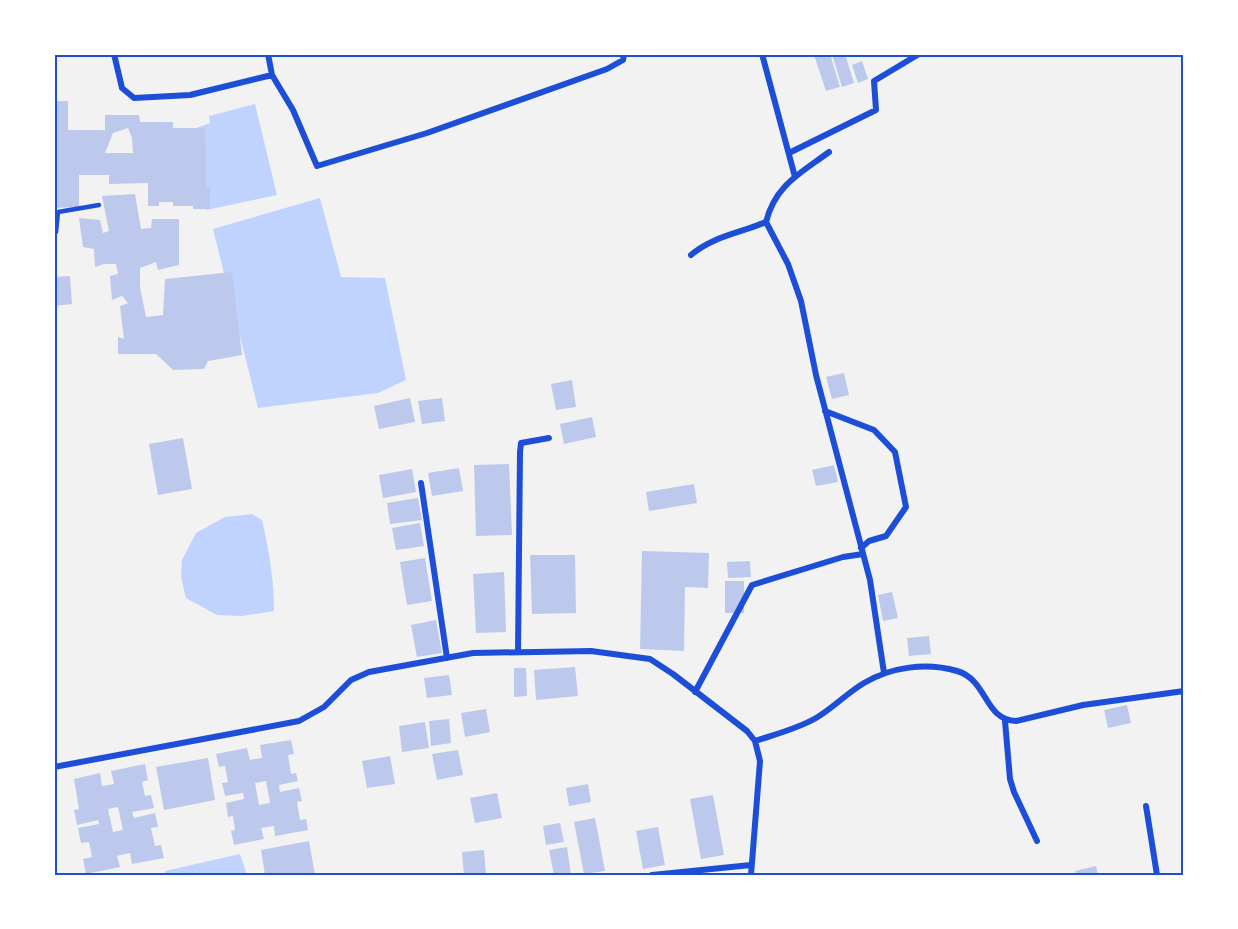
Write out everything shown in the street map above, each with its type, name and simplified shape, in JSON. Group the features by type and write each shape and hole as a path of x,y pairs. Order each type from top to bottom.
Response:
{"street":[{"path":"114,54 122,88 134,98 190,96 272,75"},
{"path":"268,54 272,75 293,110 317,166 427,133 607,69 623,60 624,54"},
{"path":"762,54 795,177"},
{"path":"789,153 876,110 874,81 919,54"},
{"path":"829,152 780,190 773,201 766,222 794,279 825,411 870,580 884,673"},
{"path":"691,255 703,245 714,240 766,222"},
{"path":"695,692 752,585 862,551 869,541 886,536 906,507 894,452 874,430 825,411"},
{"path":"518,652 521,443 549,438"},
{"path":"421,483 447,658"},
{"path":"54,767 299,721 324,707 351,680 369,672 473,653 591,651 638,656 650,659 747,730 755,741 760,761 751,875"},
{"path":"755,741 790,730 814,719 862,684 884,673 905,668 930,667 967,674 977,684 997,715 1005,721 1016,721 1083,705 1184,691"},
{"path":"1005,721 1010,780 1037,841"},
{"path":"1146,806 1157,875"},
{"path":"652,875 751,865"}],"lane":[{"path":"54,232 56,232 58,212 99,205"}],"water":[{"path":"255,104 277,195 206,210 185,132 210,123 209,116"},
{"path":"320,198 341,277 385,278 406,380 378,393 258,408 213,229"},
{"path":"252,514 262,520 271,565 274,611 242,616 217,615 186,598 181,577 182,560 196,533 225,517"},
{"path":"240,854 247,875 165,875 165,871"}],"building":[{"path":"830,54 840,87 826,91 814,55"},
{"path":"832,54 845,54 854,83 842,87"},
{"path":"862,61 868,79 858,83 852,65"},
{"path":"54,101 68,101 68,130 105,130 105,115 139,115 140,122 173,122 173,128 205,128 206,187 210,187 210,209 173,206 173,202 159,202 159,206 148,206 148,183 109,184 109,175 79,175 79,207 54,208","holes":["128,128 132,138 133,153 105,153 113,133"]},
{"path":"135,194 141,229 151,228 152,219 179,219 179,265 158,270 156,262 140,268 140,287 146,317 163,315 165,279 232,272 242,355 208,361 204,369 173,370 156,354 118,354 118,337 124,339 120,306 128,303 122,296 112,300 110,276 118,274 116,264 95,267 94,249 83,247 79,218 100,220 103,233 109,231 102,196"},
{"path":"70,276 72,304 54,306 54,277"},
{"path":"844,373 849,395 832,399 826,377"},
{"path":"572,380 576,407 556,410 551,384"},
{"path":"410,398 415,422 379,429 374,406"},
{"path":"442,398 445,421 422,424 418,401"},
{"path":"592,417 596,437 564,444 560,424"},
{"path":"183,438 192,489 158,495 149,444"},
{"path":"509,464 512,535 476,536 474,465"},
{"path":"834,465 838,482 816,486 812,470"},
{"path":"459,468 463,491 432,496 428,473"},
{"path":"412,469 416,492 383,498 379,475"},
{"path":"694,484 697,503 649,511 646,492"},
{"path":"418,498 422,520 390,524 387,503"},
{"path":"420,523 424,546 396,550 392,528"},
{"path":"642,551 709,553 708,588 685,587 684,651 640,649"},
{"path":"530,555 575,555 576,613 532,614"},
{"path":"425,558 432,601 407,605 400,562"},
{"path":"750,561 751,577 728,578 727,562"},
{"path":"504,572 506,632 476,633 473,574"},
{"path":"725,581 744,581 744,613 725,613"},
{"path":"892,592 898,618 883,621 878,595"},
{"path":"436,620 442,653 417,657 411,625"},
{"path":"929,636 931,654 909,656 907,638"},
{"path":"575,667 578,696 536,700 534,670"},
{"path":"514,668 526,668 527,696 514,697"},
{"path":"449,675 452,695 427,698 424,678"},
{"path":"1127,705 1131,723 1108,728 1104,710"},
{"path":"486,709 490,732 465,737 461,713"},
{"path":"449,719 451,743 431,746 429,721"},
{"path":"425,722 429,748 402,752 399,726"},
{"path":"291,740 294,754 288,755 291,774 296,773 298,781 279,785 280,792 299,788 302,801 297,802 300,820 306,819 308,830 275,836 274,826 261,828 264,839 234,845 231,831 235,830 233,816 228,817 226,803 244,799 243,793 225,796 222,783 228,782 225,766 219,767 216,754 247,748 250,760 262,758 260,745","holes":["266,781 270,803 259,805 255,783"]},
{"path":"458,750 463,775 437,780 432,754"},
{"path":"390,756 395,784 367,788 362,761"},
{"path":"208,758 215,800 164,810 156,767"},
{"path":"145,764 148,780 142,782 145,796 151,795 154,808 132,812 134,818 155,813 158,827 151,828 155,846 161,845 164,858 132,864 130,853 117,856 120,867 86,874 83,859 92,857 89,842 81,843 78,828 99,824 98,820 77,825 74,810 79,809 74,779 100,773 102,786 114,784 111,771","holes":["118,807 123,830 113,832 108,809"]},
{"path":"588,784 591,802 569,806 566,788"},
{"path":"497,793 502,818 475,823 470,798"},
{"path":"713,795 724,855 701,859 690,799"},
{"path":"595,818 605,871 584,874 574,822"},
{"path":"560,823 564,842 546,845 543,826"},
{"path":"658,827 665,865 643,869 636,831"},
{"path":"309,841 315,875 265,875 261,850"},
{"path":"567,847 571,875 554,875 549,850"},
{"path":"484,850 486,875 464,875 462,852"},
{"path":"1096,866 1098,875 1076,875 1075,871"}]}
